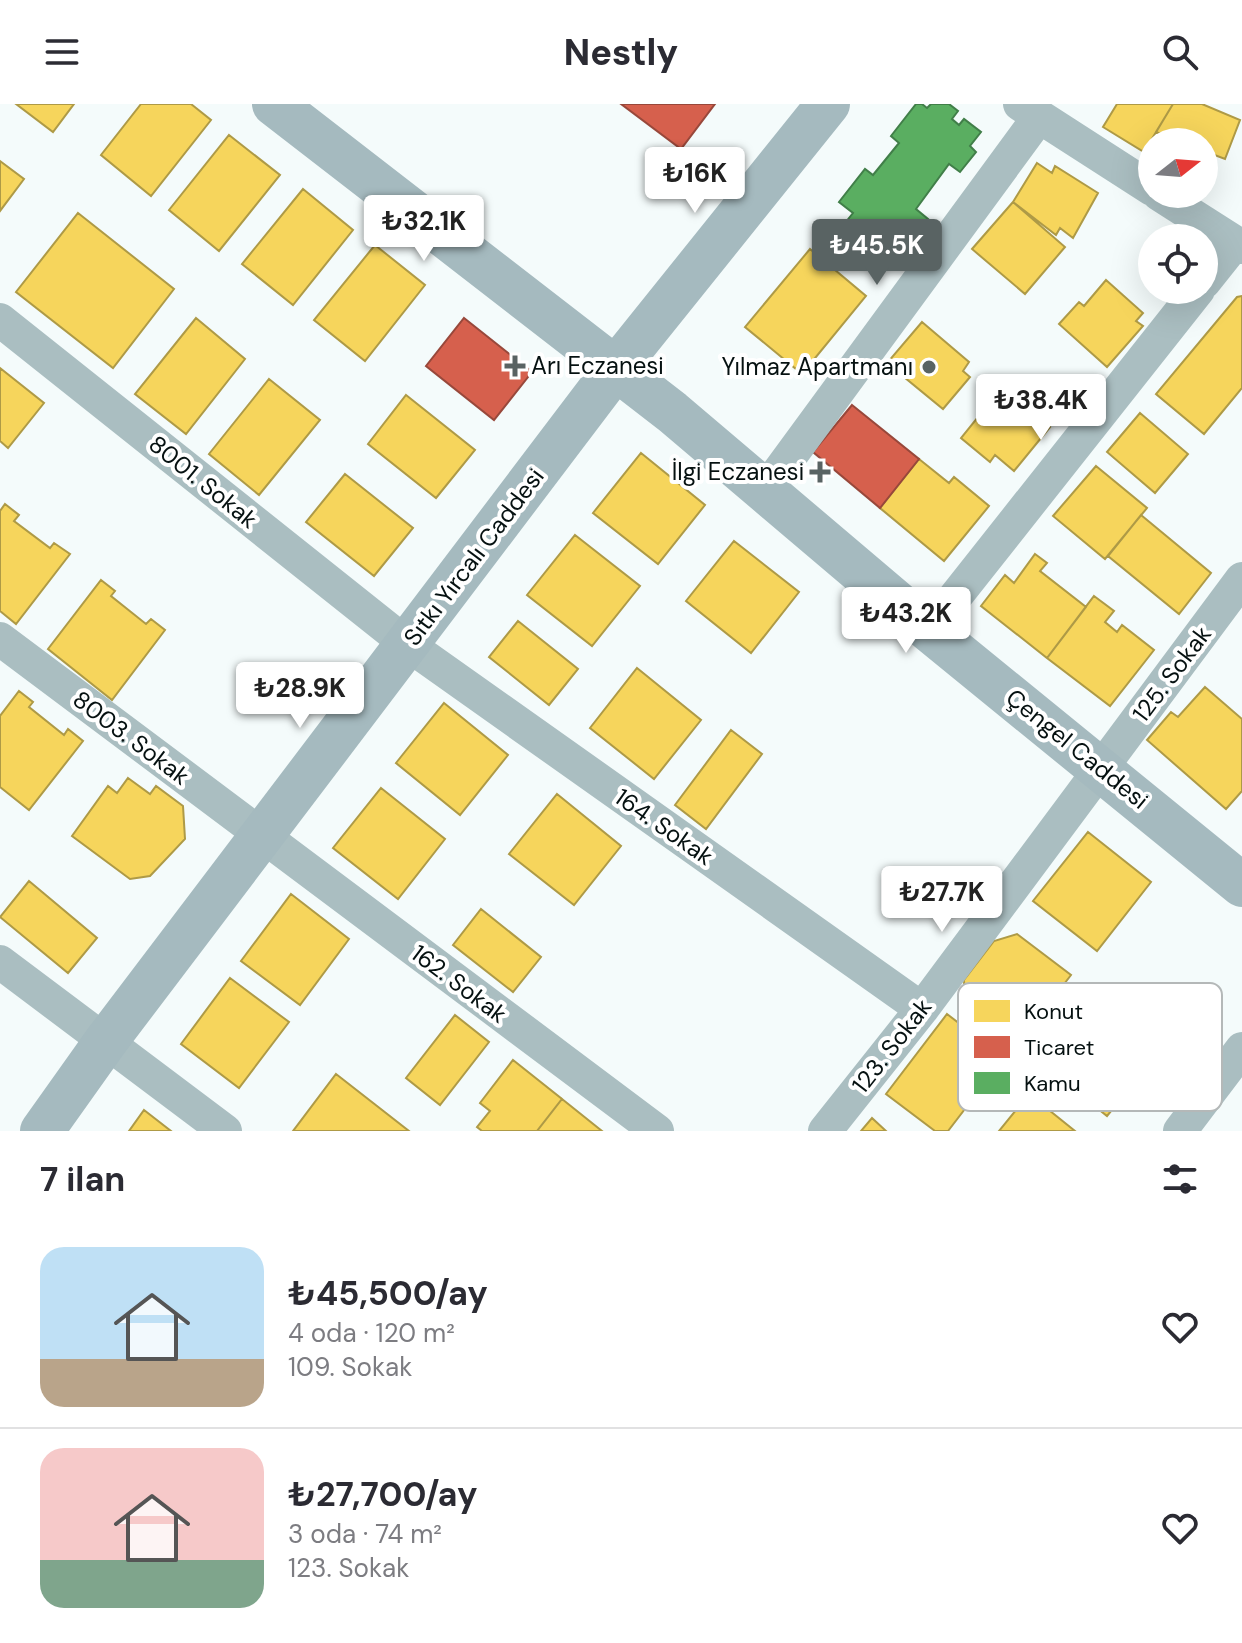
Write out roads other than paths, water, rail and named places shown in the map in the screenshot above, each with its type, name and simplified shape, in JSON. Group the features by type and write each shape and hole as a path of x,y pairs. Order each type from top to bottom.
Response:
{"main road":[{"name":"Sıtkı Yırcalı Caddesi","path":"42,1131 106,1041 616,368 828,104"},
{"name":"Çengel Caddesi","path":"276,105 672,412 929,630 1242,885"}],"street":[{"path":"764,492 1029,110 1138,180"},
{"path":"1181,208 1239,245 1218,267"},
{"path":"929,630 1187,304"},
{"name":"8001. Sokak","path":"0,320 407,644"},
{"name":"125. Sokak","path":"1102,768 1242,579"},
{"name":"8003. Sokak","path":"0,639 262,837"},
{"name":"164. Sokak","path":"407,644 922,1009"},
{"name":"123. Sokak","path":"825,1131 922,1009 1102,768"},
{"name":"162. Sokak","path":"262,837 657,1131"},
{"path":"0,962 225,1131"},
{"path":"1222,1075 1242,1049"},
{"path":"1180,1131 1195,1111"}],"place":[{"name":"Arı Eczanesi","path":"515,366"},
{"name":"Yılmaz Apartmanı","path":"929,367"},
{"name":"İlgi Eczanesi","path":"820,472"}]}
